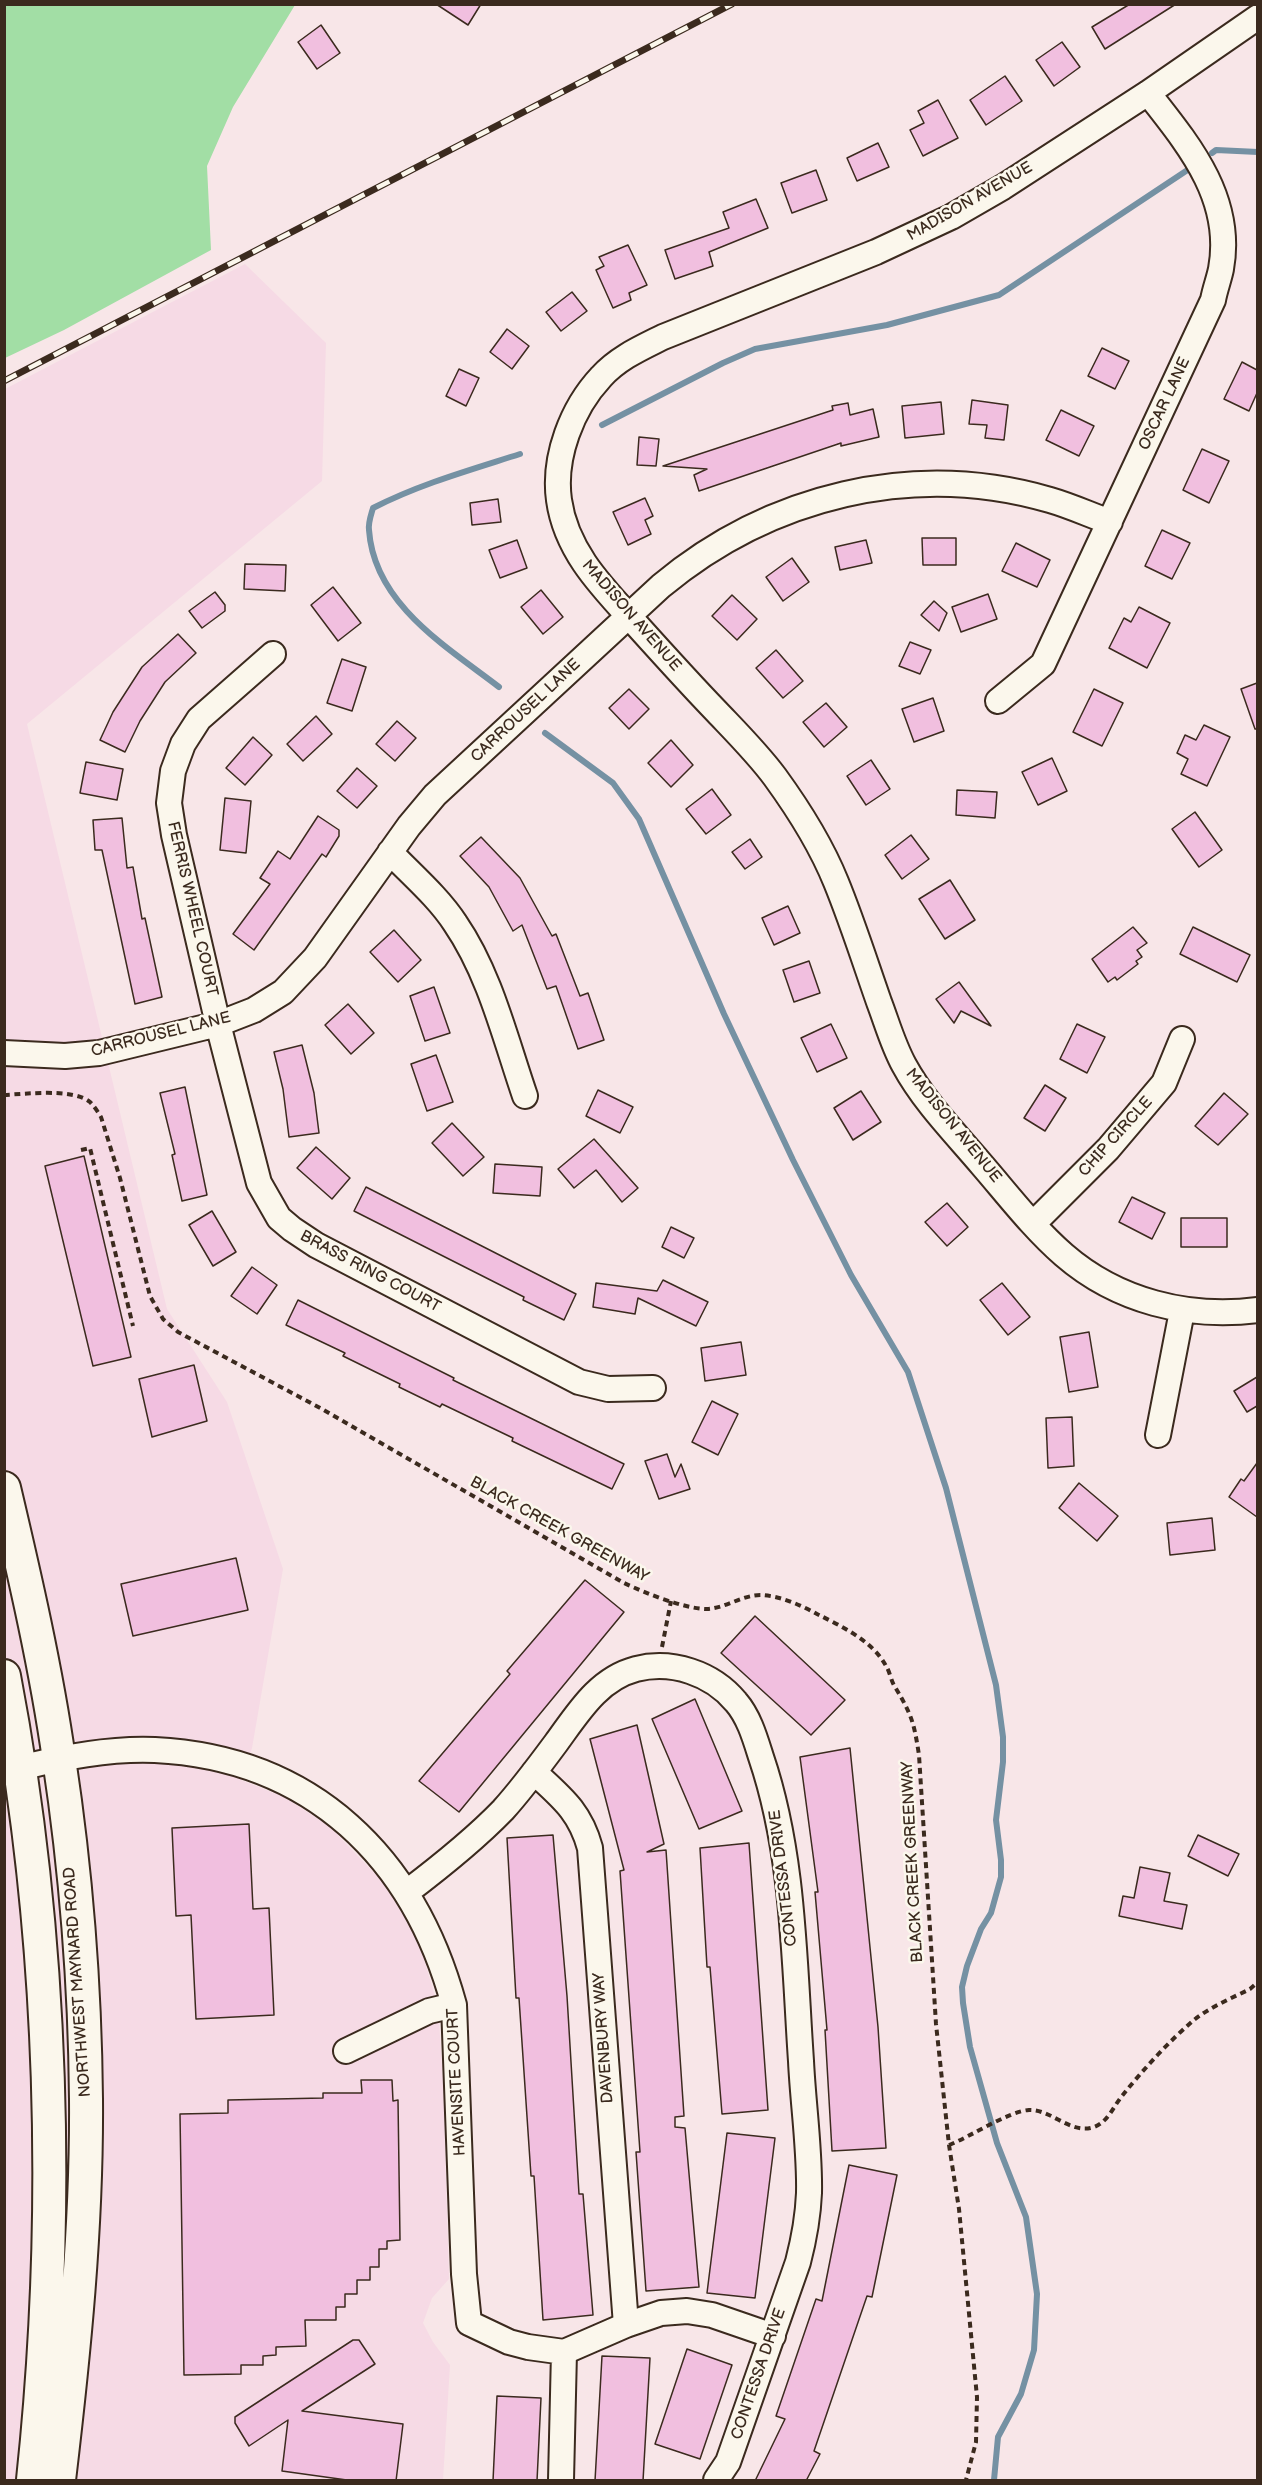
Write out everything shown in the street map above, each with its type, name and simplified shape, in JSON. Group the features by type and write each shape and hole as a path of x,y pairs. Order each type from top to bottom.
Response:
{"main road":[{"name":"NORTHWEST MAYNARD ROAD","path":"4,1488 27,1584 59,1758 78,1924 84,2018 86,2101 82,2226 75,2344 59,2481"},
{"path":"4,1676 20,1768 38,1924 50,2171 49,2296 33,2481"}],"street":[{"name":"MADISON AVENUE","path":"1257,17 1148,93 1003,187 951,217 876,252 663,337 635,351 601,377 586,396 570,426 559,474 559,502 564,526 582,562 629,616 745,740 774,774 792,801 835,880 904,1066 948,1125 1033,1224 1064,1255 1098,1280 1139,1299 1182,1311 1236,1313 1257,1310"},
{"name":"OSCAR LANE","path":"998,700 1043,664 1213,300 1221,269 1223,249 1219,207 1210,181 1188,144 1148,93"},
{"name":"CARROUSEL LANE","path":"4,1053 65,1056 99,1053 218,1024 254,1010 283,992 315,958 390,852 435,795 691,561 778,513 849,492 917,485 966,485 1050,500 1110,522"},
{"name":"FERRIS WHEEL COURT","path":"218,1024 174,835 169,803 173,771 183,744 199,719 273,654"},
{"path":"390,852 454,921 471,948 490,992 525,1096"},
{"name":"BRASS RING COURT","path":"218,1024 259,1183 279,1218 291,1229 316,1245 579,1382 608,1389 653,1388"},
{"name":"CHIP CIRCLE","path":"1033,1224 1108,1149 1164,1083 1182,1039"},
{"path":"1158,1436 1182,1311"},
{"name":"CONTESSA DRIVE","path":"407,1892 477,1835 503,1810 589,1700 600,1688 616,1677 655,1665 669,1666 696,1673 724,1689 737,1703 756,1742 780,1821 809,2190 806,2229 798,2262 728,2462 716,2481"},
{"name":"HAVENSITE COURT","path":"20,1768 59,1758 155,1750 205,1756 270,1776 319,1802 338,1815 376,1852 407,1892 443,1967 454,2005 464,2274 469,2324 509,2342 564,2352"},
{"name":"DAVENBURY WAY","path":"534,1772 570,1806 585,1830 590,1848 626,2325"},
{"path":"346,2051 429,2012 454,2005"},
{"path":"561,2481 564,2352 626,2325 662,2313 687,2312 712,2315 773,2336"}],"path":[{"name":"BLACK CREEK GREENWAY","path":"4,1095 68,1094 90,1102 95,1108 101,1117 120,1178 150,1296 156,1309 178,1332 322,1409 616,1579 649,1595 707,1609 760,1595 803,1606 837,1624 876,1652 886,1666 893,1685 906,1702 915,1725 919,1755 928,1931 977,2397 976,2442 966,2481"},
{"path":"81,1150 90,1148 132,1326"},
{"path":"661,1653 671,1600"},
{"path":"949,2145 968,2138 1014,2114 1029,2110 1071,2126 1084,2128 1095,2126 1107,2118 1121,2097 1144,2071 1195,2019 1250,1989 1257,1982"}],"shaded area":[{"path":"245,264 326,343 322,481 27,724 167,1309 227,1402 283,1569 252,1748 241,1780 284,1797 329,1826 381,1880 418,1938 438,2007 443,2081 449,2279 432,2298 423,2323 433,2342 450,2365 443,2480 5,2480 5,389"}],"green space":[{"path":"5,4 295,5 233,107 207,166 211,250 64,330 5,358"}],"building":[{"path":"436,4 481,4 468,25"},
{"path":"1130,4 1176,4 1105,49 1092,27"},
{"path":"321,25 340,53 317,69 298,42"},
{"path":"1062,42 1080,67 1054,86 1036,60"},
{"path":"1005,76 1022,101 986,125 970,100"},
{"path":"938,100 958,138 923,156 910,130 924,123 918,111"},
{"path":"878,143 889,167 857,181 847,158"},
{"path":"816,170 827,200 792,213 781,183"},
{"path":"756,199 768,228 709,252 713,266 675,279 665,250 729,228 723,212"},
{"path":"628,245 647,285 629,293 631,300 613,308 596,270 604,266 599,257"},
{"path":"572,292 587,311 561,331 546,312"},
{"path":"507,329 529,346 512,369 490,352"},
{"path":"1102,348 1129,361 1115,389 1088,376"},
{"path":"1242,362 1257,370 1257,393 1249,411 1224,399"},
{"path":"459,369 479,378 466,406 446,396"},
{"path":"972,400 1008,405 1004,440 985,438 987,425 969,424"},
{"path":"941,402 944,434 905,438 902,406"},
{"path":"848,403 850,415 873,409 879,437 841,446 841,443 699,491 694,475 707,469 663,466 833,410 832,406"},
{"path":"1061,410 1094,426 1079,456 1046,440"},
{"path":"639,437 659,439 656,466 637,465"},
{"path":"1202,449 1229,461 1209,503 1183,490"},
{"path":"645,498 653,516 645,520 651,534 628,545 613,512"},
{"path":"498,499 501,522 472,525 470,503"},
{"path":"1162,530 1190,543 1172,579 1145,566"},
{"path":"922,538 956,538 956,565 923,565"},
{"path":"517,540 527,568 500,578 489,550"},
{"path":"866,540 872,563 840,570 835,547"},
{"path":"1016,543 1050,560 1037,587 1002,571"},
{"path":"792,558 809,582 783,601 766,577"},
{"path":"245,564 286,565 285,591 244,589"},
{"path":"333,587 361,623 338,641 311,605"},
{"path":"541,590 563,617 543,634 521,607"},
{"path":"215,592 225,605 225,611 202,628 189,611"},
{"path":"988,594 997,619 961,632 952,607"},
{"path":"732,595 757,619 737,640 712,616"},
{"path":"934,601 947,613 939,631 921,615"},
{"path":"1139,607 1170,623 1147,668 1109,648 1124,618 1131,622"},
{"path":"178,634 196,653 165,682 140,721 125,752 100,740 113,712 142,667"},
{"path":"910,642 931,650 920,674 899,666"},
{"path":"776,650 803,681 783,698 756,668"},
{"path":"342,659 366,667 352,711 327,703"},
{"path":"1257,683 1257,729 1255,729 1241,689"},
{"path":"629,689 649,709 629,729 609,708"},
{"path":"1094,689 1123,703 1102,746 1073,732"},
{"path":"933,698 944,731 914,742 902,709"},
{"path":"826,703 847,727 824,747 803,722"},
{"path":"316,716 332,734 303,761 287,744"},
{"path":"397,721 416,738 395,761 376,744"},
{"path":"1204,725 1230,737 1207,786 1181,774 1188,759 1177,753 1185,735 1196,740"},
{"path":"253,737 272,755 245,785 226,768"},
{"path":"671,740 693,765 671,787 648,763"},
{"path":"1052,758 1067,791 1038,805 1022,772"},
{"path":"871,760 890,789 866,805 847,776"},
{"path":"86,762 123,769 117,800 80,793"},
{"path":"357,768 377,786 357,808 337,791"},
{"path":"712,789 731,815 706,834 686,809"},
{"path":"957,790 997,792 995,818 956,815"},
{"path":"225,798 251,801 246,853 220,850"},
{"path":"1195,812 1222,850 1199,867 1172,829"},
{"path":"318,816 339,830 339,836 326,857 322,854 254,950 233,934 270,884 260,878 278,851 290,859"},
{"path":"122,818 127,868 133,867 142,919 145,918 162,997 135,1004 102,850 95,850 93,820"},
{"path":"911,835 929,859 902,879 885,855"},
{"path":"481,837 520,878 552,936 556,934 580,996 588,993 604,1040 578,1049 556,986 547,989 522,925 513,931 489,887 460,856"},
{"path":"750,839 762,857 745,869 732,852"},
{"path":"950,880 975,920 945,939 919,899"},
{"path":"788,906 800,933 774,945 762,918"},
{"path":"1133,927 1147,943 1137,950 1142,957 1136,961 1138,964 1117,980 1115,977 1108,982 1092,959"},
{"path":"1193,927 1250,955 1237,982 1180,954"},
{"path":"394,930 421,960 398,982 370,952"},
{"path":"809,961 820,993 794,1002 783,970"},
{"path":"959,982 991,1026 961,1011 954,1023 936,999"},
{"path":"434,987 450,1033 425,1041 410,996"},
{"path":"348,1004 374,1033 351,1054 325,1025"},
{"path":"831,1024 847,1058 817,1072 801,1038"},
{"path":"1077,1024 1105,1037 1087,1073 1060,1059"},
{"path":"302,1045 314,1093 319,1133 289,1137 283,1089 274,1052"},
{"path":"436,1055 453,1102 427,1111 411,1064"},
{"path":"1045,1085 1066,1098 1045,1131 1024,1118"},
{"path":"185,1087 207,1195 182,1201 172,1155 175,1154 160,1093"},
{"path":"598,1090 633,1107 620,1133 586,1116"},
{"path":"861,1091 881,1122 853,1140 834,1108"},
{"path":"1224,1093 1248,1114 1218,1145 1195,1126"},
{"path":"452,1123 484,1157 463,1176 432,1143"},
{"path":"594,1139 638,1188 622,1202 596,1170 574,1188 558,1169"},
{"path":"316,1147 350,1178 332,1199 297,1168"},
{"path":"84,1156 131,1357 93,1366 45,1166"},
{"path":"495,1164 542,1167 540,1196 493,1193"},
{"path":"366,1187 576,1294 564,1320 523,1300 524,1297 354,1211"},
{"path":"1132,1197 1165,1213 1152,1239 1119,1222"},
{"path":"947,1203 968,1227 947,1246 925,1222"},
{"path":"212,1211 236,1252 213,1266 189,1225"},
{"path":"1181,1218 1227,1218 1227,1247 1181,1247"},
{"path":"671,1227 694,1238 684,1258 662,1247"},
{"path":"252,1267 277,1285 257,1314 231,1296"},
{"path":"663,1280 708,1302 696,1326 638,1298 635,1314 593,1307 596,1283 657,1291"},
{"path":"1002,1283 1030,1317 1008,1335 980,1300"},
{"path":"298,1300 454,1378 453,1380 624,1464 612,1489 442,1404 440,1407 399,1387 400,1384 343,1356 345,1353 286,1325"},
{"path":"1089,1332 1098,1387 1069,1392 1060,1337"},
{"path":"741,1342 746,1375 705,1381 701,1348"},
{"path":"194,1365 207,1421 152,1437 139,1379"},
{"path":"1257,1377 1257,1406 1247,1412 1234,1391"},
{"path":"712,1401 738,1414 718,1455 692,1442"},
{"path":"1072,1417 1074,1466 1048,1468 1046,1418"},
{"path":"667,1454 675,1477 681,1464 690,1489 659,1499 645,1461"},
{"path":"1257,1463 1257,1517 1229,1497 1241,1479 1244,1481"},
{"path":"1079,1483 1118,1516 1097,1541 1059,1508"},
{"path":"1212,1518 1215,1550 1170,1555 1167,1523"},
{"path":"236,1558 248,1610 133,1636 121,1584"},
{"path":"585,1580 624,1612 459,1812 419,1781 510,1674 507,1671"},
{"path":"755,1616 845,1700 811,1735 721,1653"},
{"path":"695,1699 742,1811 699,1829 652,1719"},
{"path":"637,1725 664,1844 647,1852 666,1850 684,2116 675,2117 675,2127 685,2128 699,2287 646,2291 636,2152 640,2152 620,1871 624,1870 590,1739"},
{"path":"850,1748 878,2027 886,2148 832,2151 825,2030 827,2030 815,1892 818,1892 800,1757"},
{"path":"249,1824 253,1909 269,1908 274,2015 196,2019 191,1915 176,1916 172,1828"},
{"path":"553,1835 567,1996 579,2194 583,2194 593,2315 543,2320 534,2176 531,2176 519,1998 516,1998 507,1838"},
{"path":"1198,1835 1239,1854 1228,1876 1188,1856"},
{"path":"749,1843 768,2110 722,2114 710,1967 707,1967 700,1848"},
{"path":"1140,1867 1170,1873 1164,1901 1187,1905 1182,1929 1119,1916 1123,1896 1134,1898"},
{"path":"361,2080 392,2080 393,2101 398,2100 400,2240 387,2241 387,2249 379,2249 379,2267 370,2267 370,2280 357,2280 357,2294 345,2294 345,2307 336,2307 336,2320 305,2320 306,2346 276,2347 276,2355 263,2356 263,2365 241,2365 241,2374 184,2375 180,2114 228,2113 228,2100 323,2098 323,2093 362,2093"},
{"path":"727,2133 775,2138 755,2298 707,2293"},
{"path":"849,2165 897,2175 872,2297 867,2296 814,2451 820,2454 806,2481 755,2481 785,2419 776,2416 816,2299 822,2301"},
{"path":"353,2340 359,2340 375,2364 302,2411 403,2424 396,2481 354,2481 282,2471 288,2420 249,2446 235,2423 235,2417"},
{"path":"687,2349 732,2365 700,2459 655,2444"},
{"path":"602,2356 650,2358 643,2481 595,2481"},
{"path":"497,2396 541,2398 537,2481 493,2481"}],"waterway":[{"path":"1212,153 1216,150 1258,152"},
{"path":"602,425 755,349 887,325 999,295 1186,171"},
{"path":"499,687 436,639 399,602 384,580 374,556 369,525 373,508 391,499 445,478 520,454"},
{"path":"545,733 613,783 639,819 724,1014 793,1160 851,1275 908,1372 946,1488 996,1685 1003,1737 1003,1762 996,1820 1001,1877 991,1913 981,1929 967,1966 962,1987 963,2003 970,2047 997,2143 1026,2217 1037,2294 1034,2350 1021,2394 998,2437 994,2480"}],"railway":[{"path":"4,381 732,4"}]}
